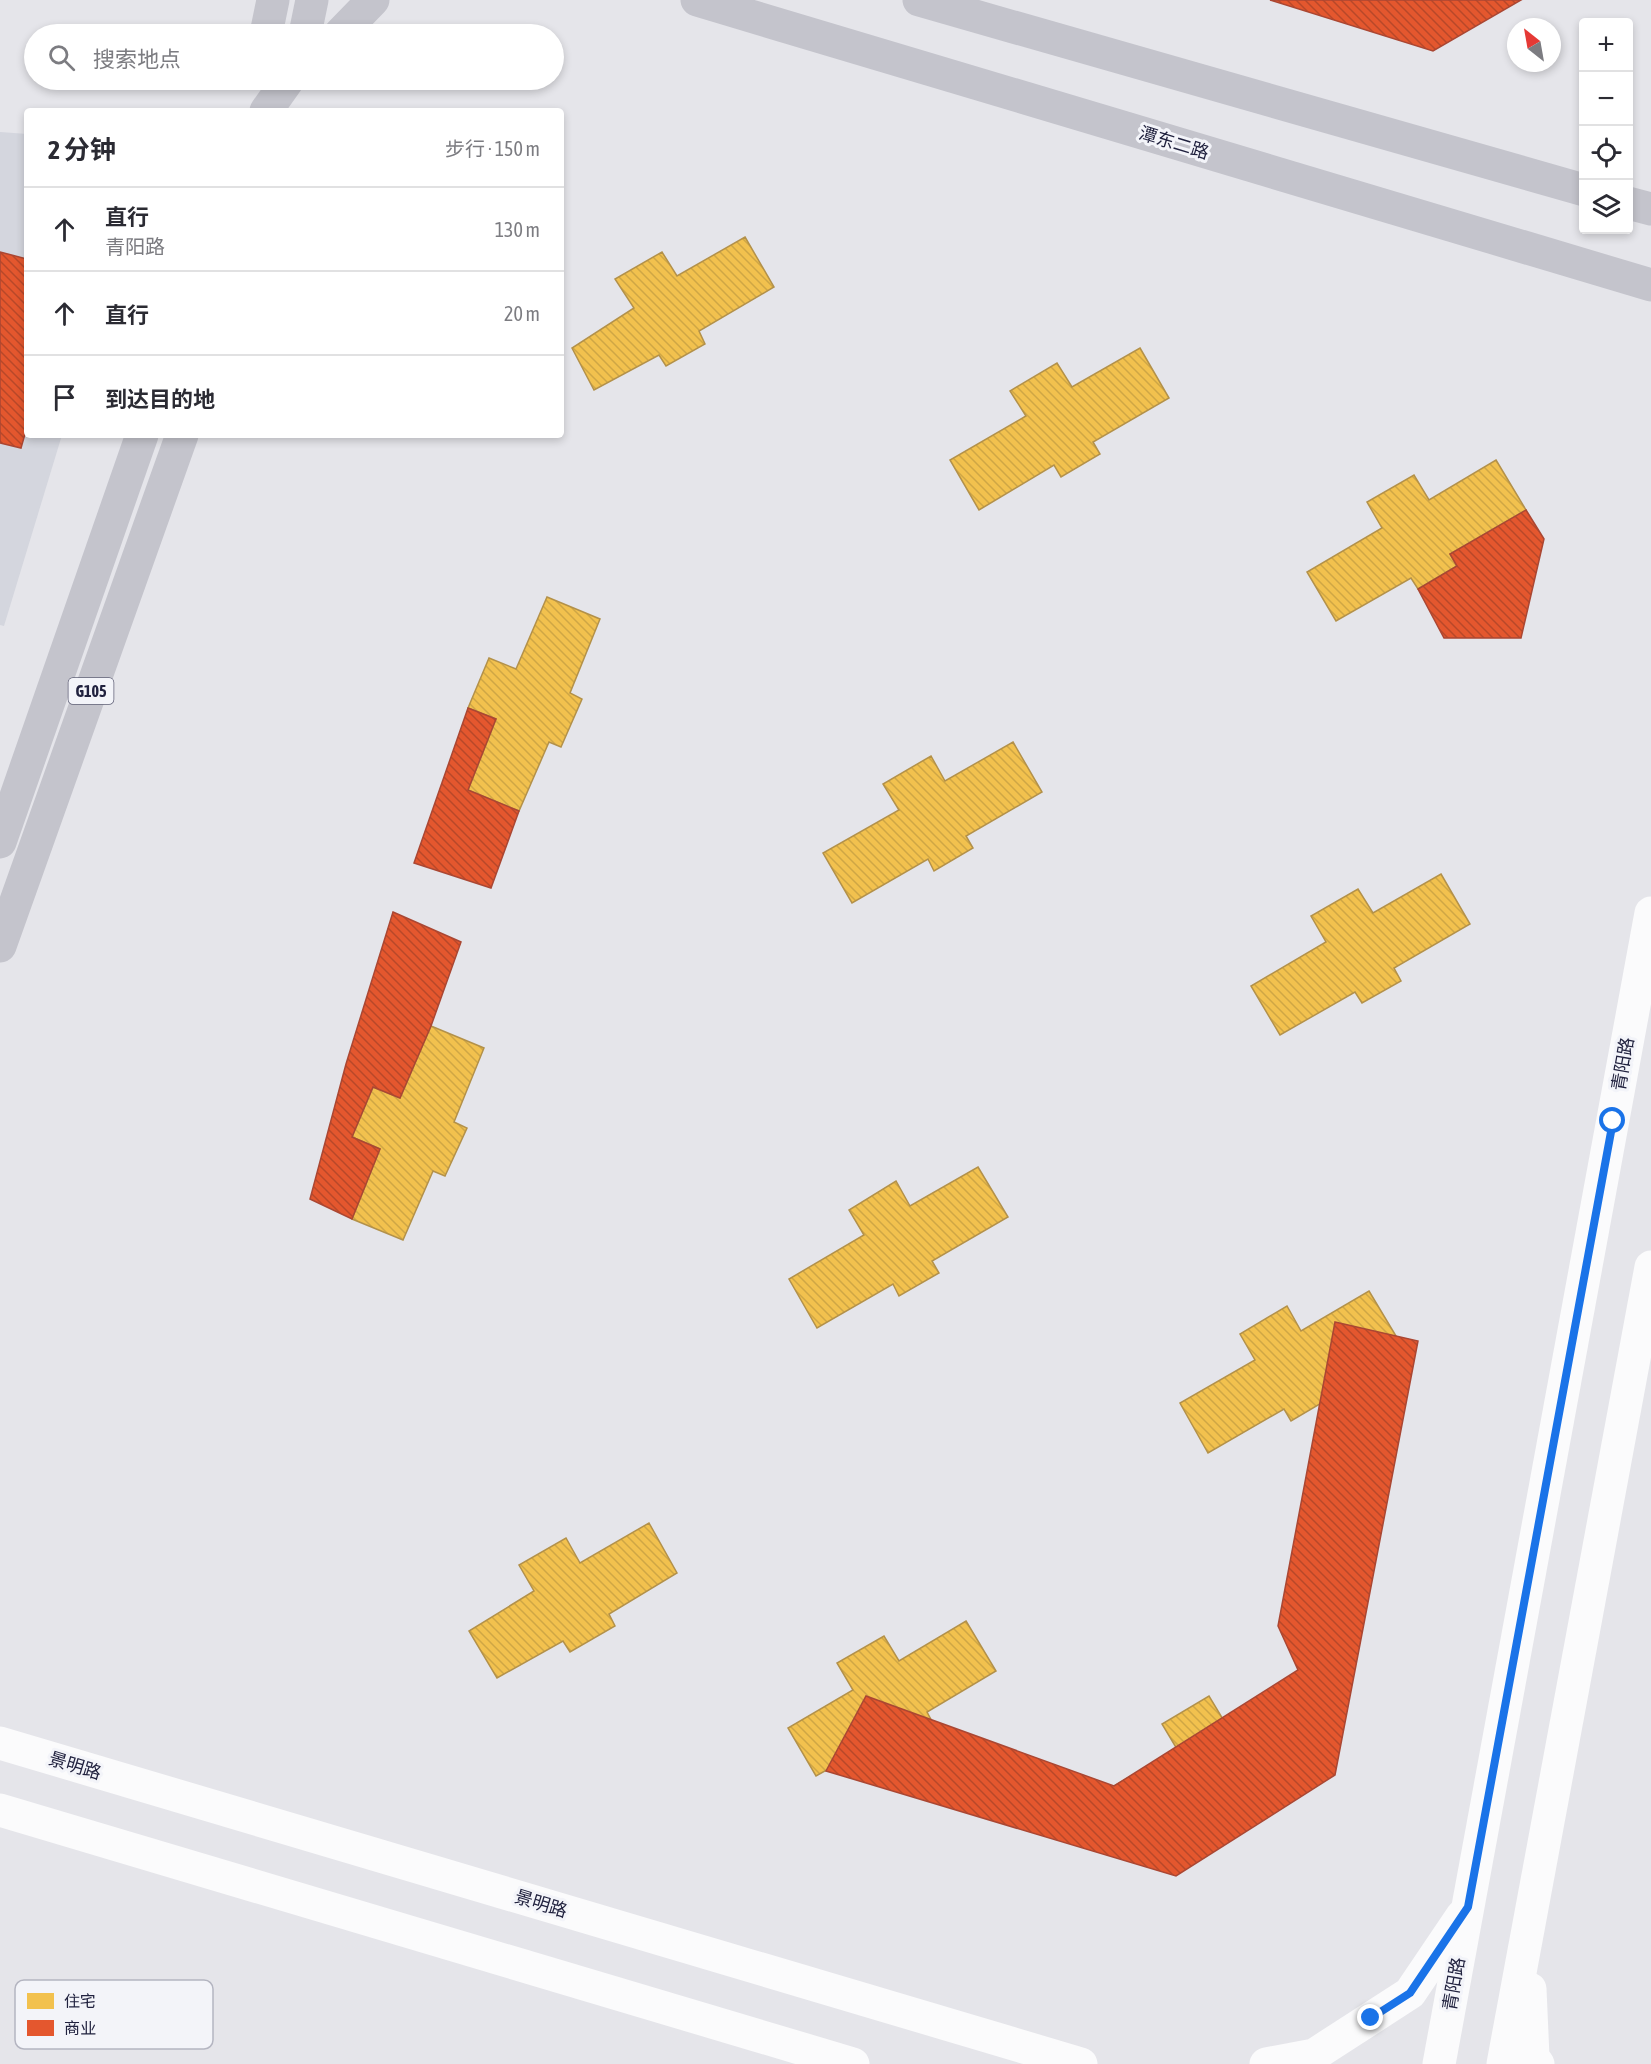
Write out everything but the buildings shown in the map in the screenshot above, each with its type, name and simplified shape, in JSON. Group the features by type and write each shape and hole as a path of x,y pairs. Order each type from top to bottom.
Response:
{"highway":[{"path":"268,24 273,0"},
{"path":"307,24 312,0"},
{"path":"326,24 342,0"},
{"path":"350,24 373,0"},
{"name":"潭东二路","path":"697,0 1651,285"},
{"path":"919,0 1579,189"},
{"path":"252,108 255,90"},
{"path":"268,108 281,90"},
{"path":"292,108 295,90"},
{"path":"297,108 306,90"},
{"path":"1633,204 1651,209"},
{"name":"G105","path":"0,842 141,438"},
{"name":"G105","path":"0,946 181,438"}],"street":[{"name":"青阳路","path":"1439,2064 1651,913"},
{"path":"1503,2064 1651,1267"},
{"name":"景明路","path":"0,1743 1081,2064"},
{"path":"0,1810 853,2064"},
{"path":"1266,2064 1314,2055 1410,1993 1468,1907"},
{"path":"1527,1932 1533,2056 1538,2064"}],"shaded area":[{"path":"0,132 24,134 24,438 61,438 4,626 0,625"}],"route":[{"path":"1371,2018 1410,1993 1468,1907 1613,1121"}]}
